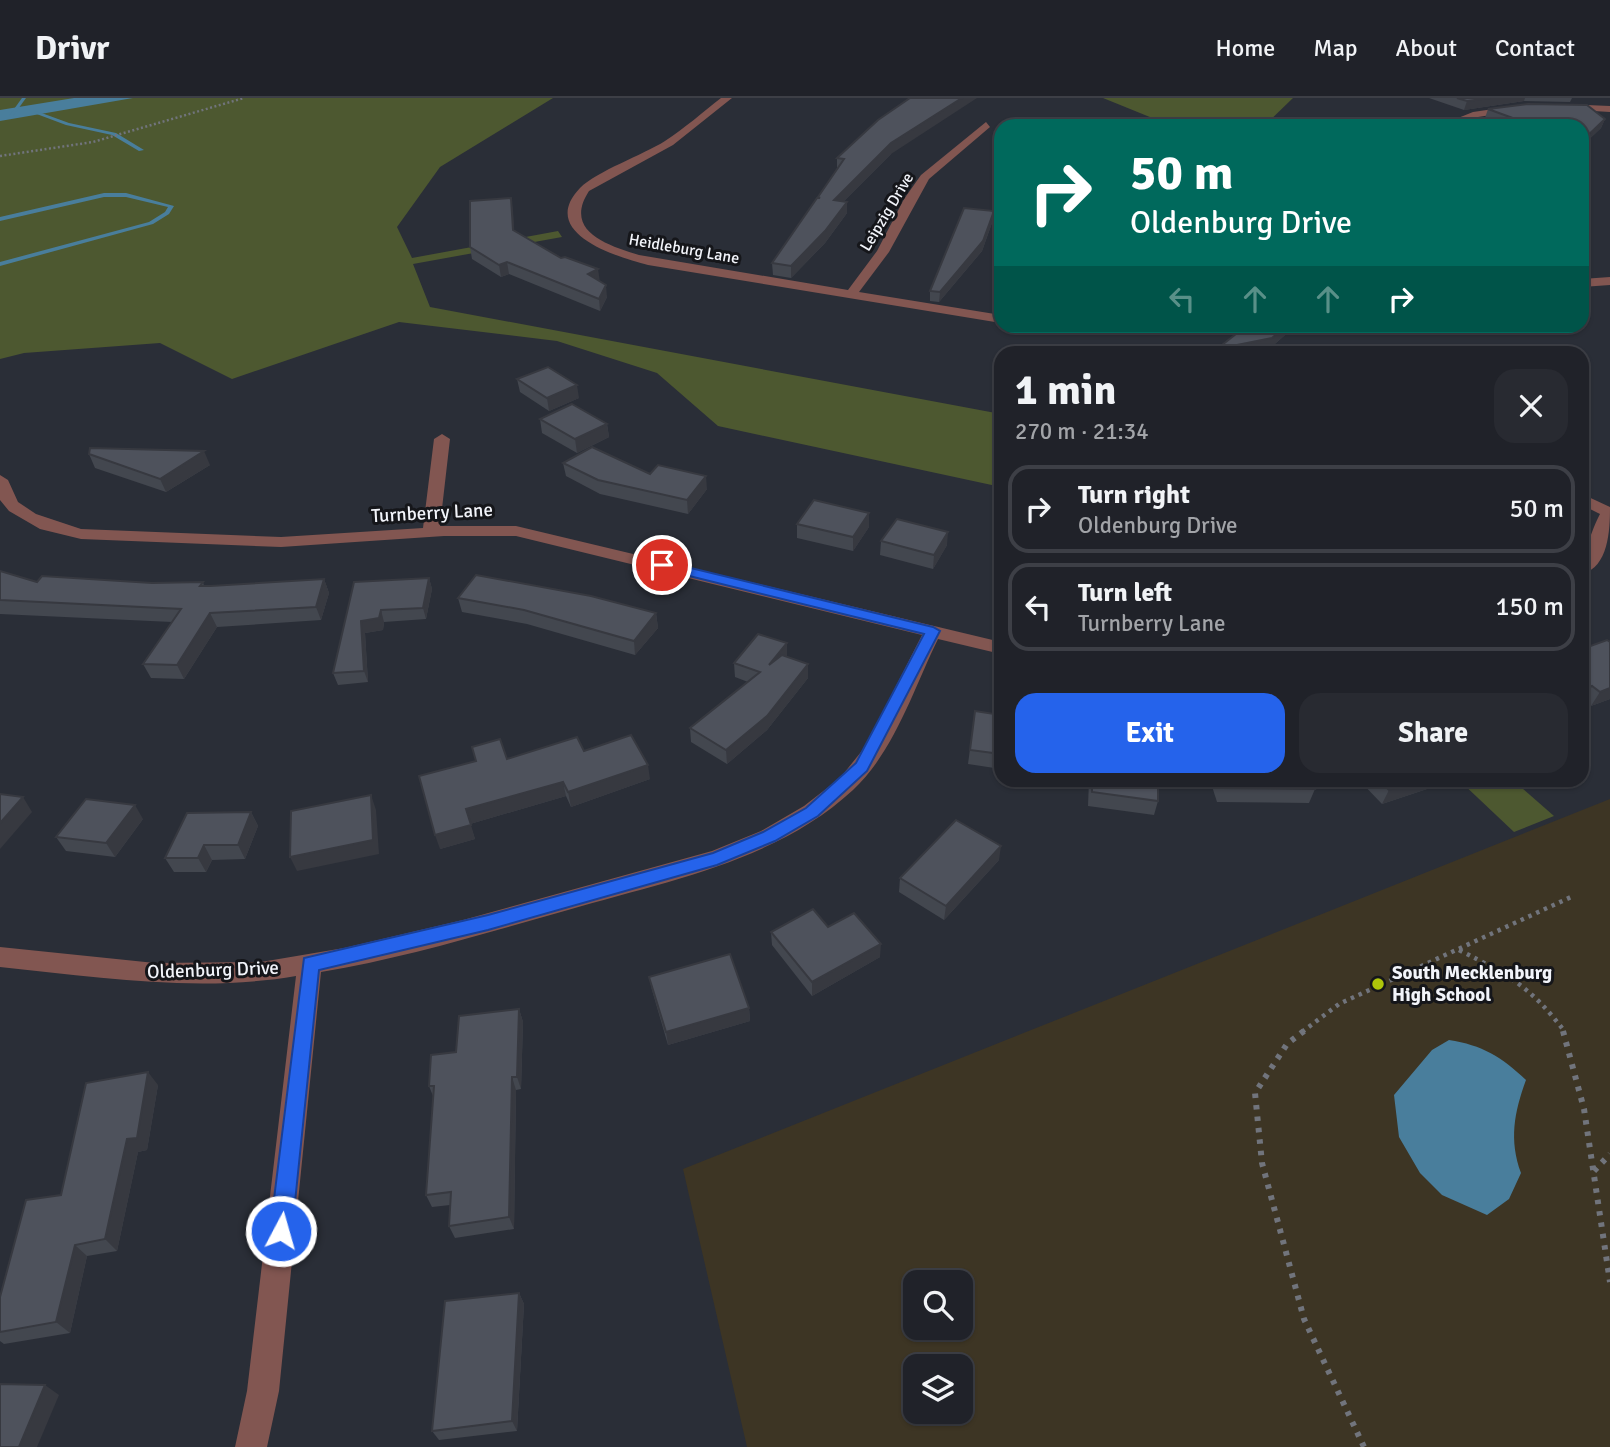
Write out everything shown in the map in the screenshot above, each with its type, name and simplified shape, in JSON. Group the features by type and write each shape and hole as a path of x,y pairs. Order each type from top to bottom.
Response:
{"street":[{"name":"Heidleburg Lane","path":"727,98 669,143 585,189 576,201 575,214 579,227 594,242 626,257 994,318"},
{"path":"1549,107 1610,109"},
{"path":"1462,119 1476,114 1521,108"},
{"name":"Leipzig Drive","path":"852,293 883,252 910,199 925,177 986,125"},
{"path":"1589,282 1610,281"},
{"path":"431,532 442,439"},
{"name":"Turnberry Lane","path":"0,480 15,508 39,522 70,532 107,537 250,542 324,541 431,532 496,530 554,538 994,646"},
{"path":"1589,503 1610,514 1606,517 1597,550 1589,560"},
{"name":"Oldenburg Drive","path":"0,957 155,973 261,972 310,964 489,922 717,858 769,837 812,812 862,767 933,631"},
{"path":"251,1447 263,1391 310,964"}],"path":[{"path":"0,156 58,150 112,138 244,98"},
{"path":"1364,1447 1304,1319 1262,1163 1255,1093 1287,1044 1339,1004 1571,897"},
{"path":"1458,949 1516,979 1545,1006 1566,1034 1584,1109 1610,1282"},
{"path":"1593,1171 1610,1154"}],"shaded area":[{"name":"South Mecklenburg High School","path":"1610,799 1610,1447 747,1447 683,1169"}],"green space":[{"path":"0,98 553,98 440,167 397,227 412,258 558,231 562,237 413,264 430,307 994,413 994,485 718,426 657,373 557,341 399,322 232,379 160,343 24,353 0,359"},
{"path":"1103,98 1293,98 1271,119 1155,119"},
{"path":"1466,787 1521,787 1554,816 1514,832"}],"water":[{"path":"74,98 133,98 0,121 0,110"},
{"path":"1449,1040 1491,1053 1526,1080 1514,1126 1515,1149 1521,1173 1509,1199 1487,1215 1442,1195 1420,1173 1399,1137 1394,1095 1432,1050"}],"building":[{"path":"910,98 962,98 891,143 834,200 847,202 825,231 791,266 772,263 817,198 820,198 818,197 844,159 837,158 878,120"},
{"path":"1457,98 1490,98 1467,101"},
{"path":"1528,104 1587,105 1605,119 1589,134 1589,119 1515,119 1488,109"},
{"path":"511,198 513,230 561,258 598,269 588,274 606,285 599,299 507,262 499,265 470,247 470,201"},
{"path":"964,208 994,211 983,241 940,292 930,291"},
{"path":"1237,333 1278,333 1272,338 1221,346"},
{"path":"548,367 577,385 547,398 517,379"},
{"path":"572,404 607,424 575,439 540,419"},
{"path":"592,447 650,474 658,465 706,476 687,500 598,480 563,463"},
{"path":"90,448 204,451 160,479 89,454"},
{"path":"814,500 869,513 853,537 797,524"},
{"path":"897,519 948,532 934,555 881,541"},
{"path":"0,571 37,582 42,576 152,583 203,582 200,586 324,579 316,607 210,613 177,665 143,664 181,609 0,600"},
{"path":"476,575 591,596 656,613 634,641 524,610 458,598"},
{"path":"429,578 423,608 381,610 379,618 361,621 364,671 333,673 354,582"},
{"path":"758,634 787,643 769,665 782,655 808,664 767,716 726,750 690,728 760,672 734,663"},
{"path":"1607,640 1610,642 1610,688 1600,692 1592,686 1589,687 1589,646"},
{"path":"975,711 994,714 994,753 970,750"},
{"path":"631,735 648,765 568,792 563,782 466,809 471,825 435,835 419,776 476,761 472,747 500,739 507,759 577,737 584,751"},
{"path":"1092,787 1158,787 1158,801 1092,792"},
{"path":"1314,787 1315,789 1222,788"},
{"path":"0,794 23,797 0,823"},
{"path":"371,795 373,840 290,857 291,811"},
{"path":"86,799 135,805 106,843 56,837"},
{"path":"251,812 238,845 204,845 198,858 165,858 187,813"},
{"path":"956,820 1001,846 946,906 900,878"},
{"path":"813,909 828,927 854,913 881,944 812,982 771,932"},
{"path":"730,954 749,1008 666,1032 649,977"},
{"path":"519,1009 517,1077 512,1077 509,1217 449,1226 451,1192 426,1195 434,1086 429,1086 431,1055 456,1052 459,1016"},
{"path":"148,1072 137,1138 127,1139 105,1239 75,1245 56,1322 0,1332 0,1297 26,1200 61,1195 86,1083"},
{"path":"519,1293 512,1421 432,1431 445,1301"},
{"path":"0,1384 45,1385 19,1447 0,1447"}],"waterway":[{"path":"11,115 24,98"},
{"path":"36,112 68,124 114,134 141,150"},
{"path":"0,219 104,195 126,195 171,206 167,213 151,223 0,264"}],"place":[{"name":"South Mecklenburg High School","path":"1378,984"}],"route":[{"path":"281,1231 310,964 463,930 717,858 769,837 812,812 862,767 873,751 933,631 662,565"}]}
